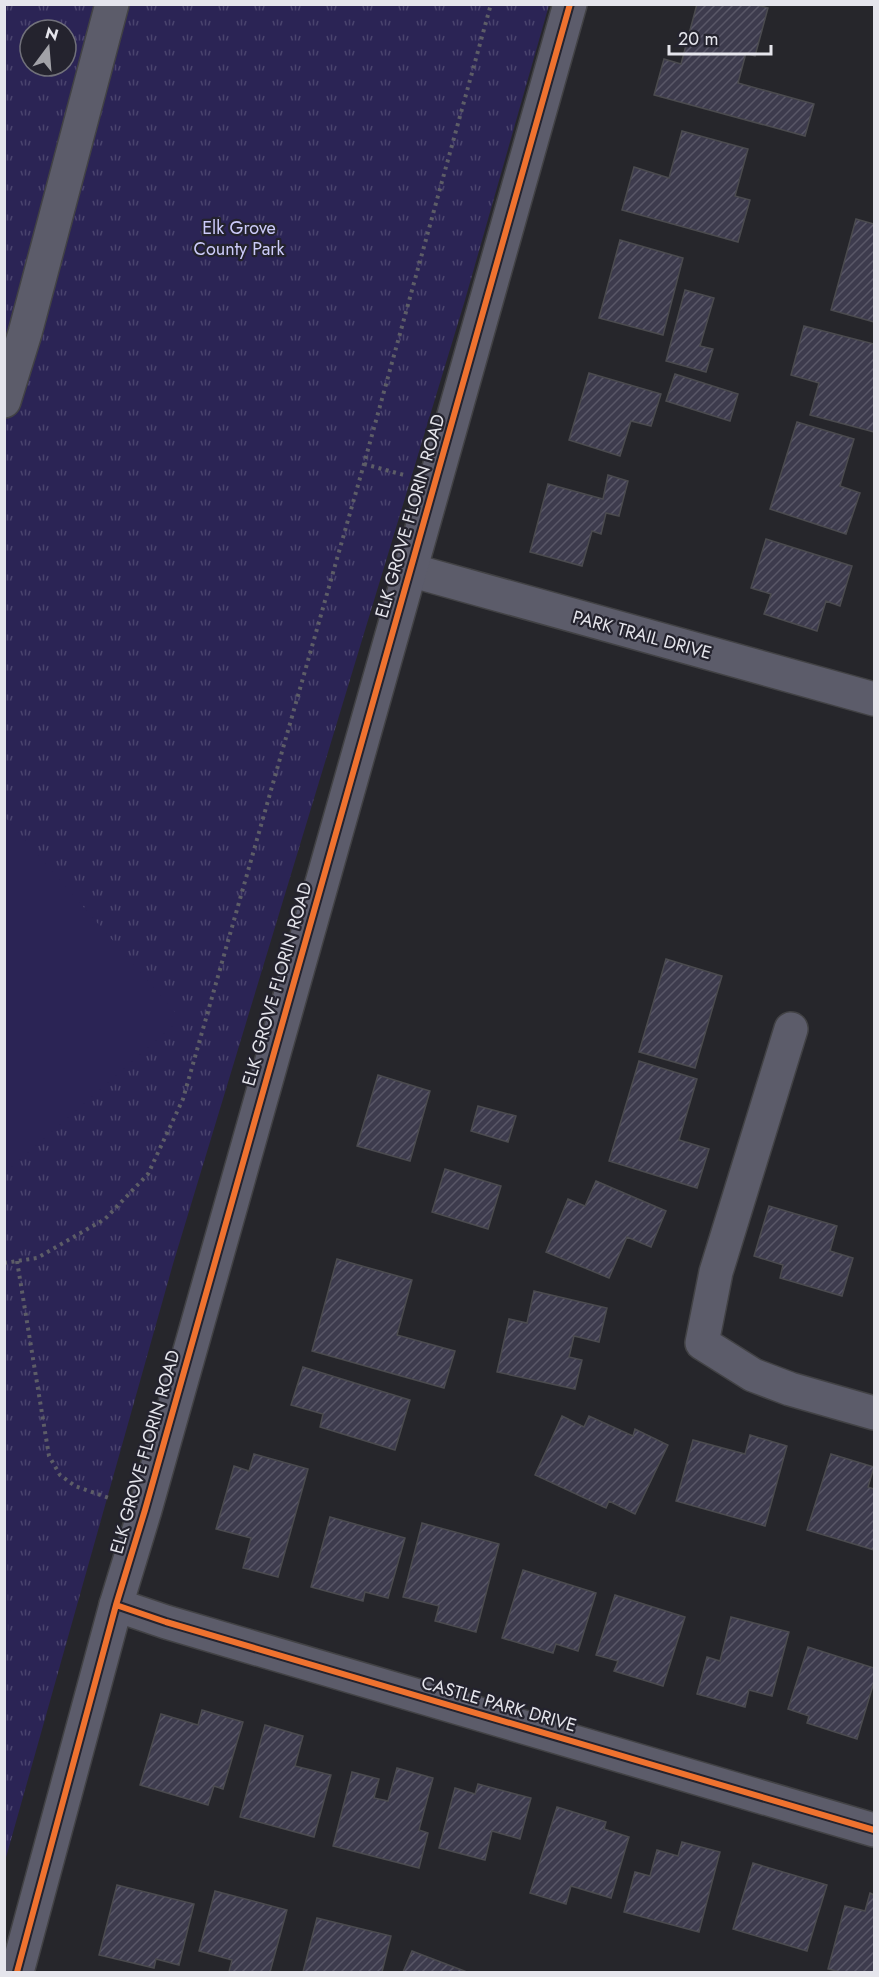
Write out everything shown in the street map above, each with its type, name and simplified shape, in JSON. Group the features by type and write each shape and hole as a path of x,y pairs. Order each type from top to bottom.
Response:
{"main road":[{"name":"ELK GROVE FLORIN ROAD","path":"17,1972 116,1605 145,1510 570,4"}],"street":[{"path":"4,401 25,333 112,4"},
{"name":"PARK TRAIL DRIVE","path":"410,570 874,699"},
{"path":"791,1029 716,1272 702,1343 753,1375 790,1389 874,1413"},
{"name":"CASTLE PARK DRIVE","path":"116,1605 166,1622 874,1830"}],"path":[{"path":"4,1263 37,1258 105,1219 148,1174 183,1099 364,464 491,4"},
{"path":"364,464 407,476"},
{"path":"17,1262 49,1456 60,1475 75,1486 112,1499"}],"green space":[{"name":"Elk Grove County Park","path":"5,5 549,5 465,300 173,1264 5,1861"},
{"path":"5,817 181,1019 5,1173 4,1172"},
{"path":"4,1526 7,1534 8,1642 4,1641"}],"building":[{"path":"697,4 754,4 768,8 755,56 746,53 738,83 814,104 805,136 654,95 664,59 681,64"},
{"path":"682,131 748,149 735,196 750,200 738,242 622,210 634,167 669,178"},
{"path":"856,219 874,224 874,322 831,310"},
{"path":"620,240 683,258 663,335 599,318"},
{"path":"685,290 714,298 700,346 713,349 706,372 666,361"},
{"path":"804,326 874,344 874,432 810,415 819,383 791,375"},
{"path":"589,373 661,394 651,426 631,421 620,456 569,440"},
{"path":"675,374 738,394 730,421 666,401"},
{"path":"797,422 854,439 840,486 860,493 846,534 770,509"},
{"path":"608,475 628,481 619,516 606,513 601,534 592,531 582,566 530,552 548,484 603,499"},
{"path":"766,539 852,566 840,606 826,601 817,631 764,614 771,594 751,588"},
{"path":"666,959 722,976 695,1068 639,1052"},
{"path":"639,1061 697,1079 679,1140 709,1149 697,1188 609,1161"},
{"path":"378,1075 430,1091 410,1161 357,1146"},
{"path":"478,1106 516,1116 508,1142 471,1131"},
{"path":"445,1169 501,1186 488,1229 432,1212"},
{"path":"596,1181 666,1211 651,1247 627,1237 609,1278 546,1252 568,1199 585,1206"},
{"path":"769,1206 837,1226 830,1251 853,1258 842,1296 780,1278 783,1265 754,1256"},
{"path":"337,1259 412,1280 397,1335 455,1351 444,1388 312,1351"},
{"path":"534,1291 607,1308 599,1342 574,1336 569,1357 582,1360 575,1389 497,1372 509,1319 527,1323"},
{"path":"303,1367 410,1400 395,1450 320,1427 323,1414 291,1405"},
{"path":"562,1416 584,1427 589,1416 633,1436 635,1429 668,1445 635,1514 609,1501 606,1508 535,1475"},
{"path":"750,1435 787,1446 765,1526 676,1501 693,1440 745,1454"},
{"path":"254,1454 308,1469 278,1577 243,1568 251,1538 216,1529 234,1466 249,1471"},
{"path":"831,1454 874,1467 868,1487 874,1489 874,1550 807,1530"},
{"path":"330,1517 405,1538 388,1598 365,1592 363,1601 311,1587"},
{"path":"422,1523 499,1544 476,1632 435,1621 439,1606 403,1597"},
{"path":"523,1570 596,1593 578,1651 556,1644 553,1653 502,1638"},
{"path":"615,1595 685,1617 663,1686 614,1671 618,1661 596,1655"},
{"path":"731,1617 789,1632 772,1696 749,1690 745,1707 697,1694 707,1657 720,1661"},
{"path":"808,1647 874,1668 874,1682 857,1739 807,1723 809,1716 788,1709"},
{"path":"202,1710 243,1722 223,1789 214,1786 208,1805 140,1785 161,1714 198,1725"},
{"path":"265,1725 303,1736 295,1766 331,1775 314,1837 240,1817"},
{"path":"397,1768 433,1778 419,1830 428,1833 419,1868 333,1846 352,1772 379,1779 374,1798 388,1801"},
{"path":"478,1784 531,1798 520,1839 492,1831 485,1860 439,1848 455,1788 475,1794"},
{"path":"557,1807 606,1822 604,1829 629,1837 611,1898 571,1886 566,1904 530,1893"},
{"path":"682,1842 720,1852 699,1932 624,1912 635,1872 650,1876 657,1850 678,1856"},
{"path":"753,1863 827,1885 807,1951 733,1929"},
{"path":"117,1885 194,1904 179,1965 156,1959 154,1968 99,1955"},
{"path":"215,1891 287,1910 270,1972 229,1972 232,1960 199,1951"},
{"path":"870,1893 874,1895 874,1972 841,1972 828,1969 845,1906 865,1911"},
{"path":"317,1918 391,1936 382,1972 303,1972"},
{"path":"412,1951 467,1972 403,1972"}],"cycle path":[{"path":"17,1972 116,1605 145,1510 570,4"},
{"path":"116,1605 166,1622 874,1830"}]}
